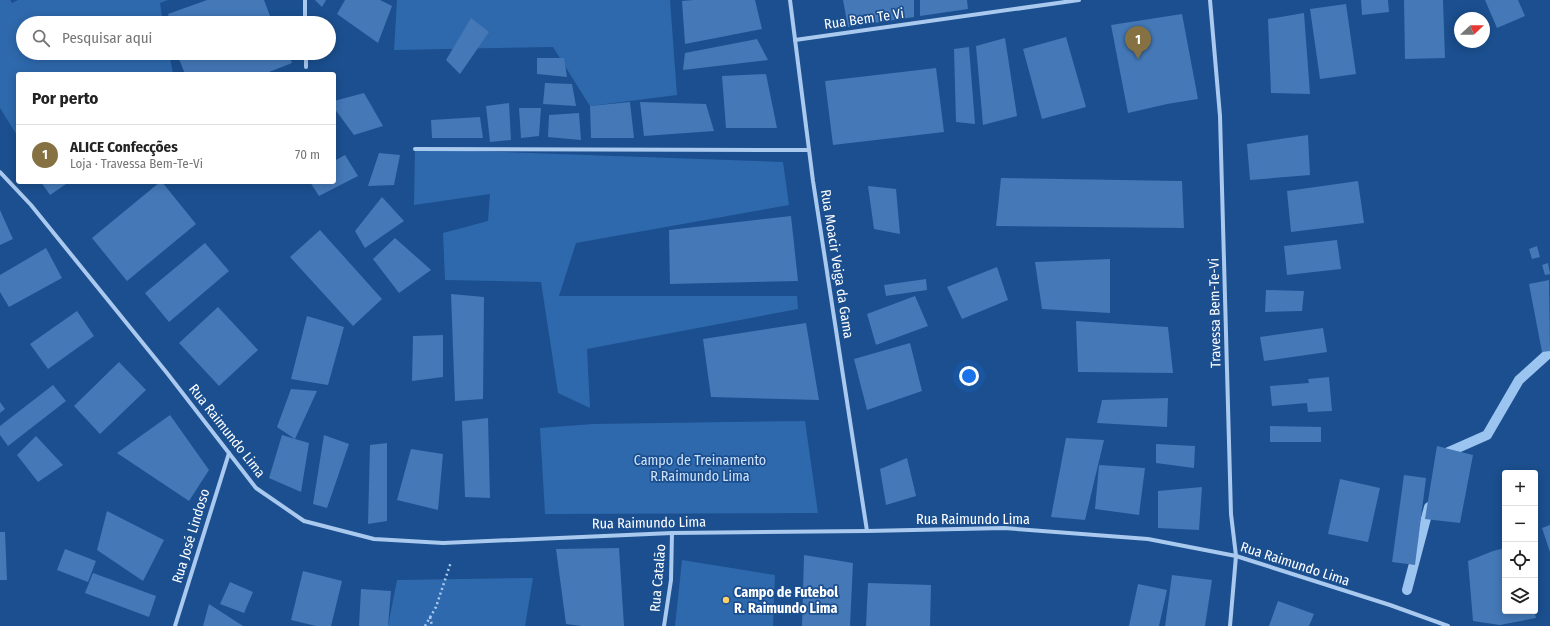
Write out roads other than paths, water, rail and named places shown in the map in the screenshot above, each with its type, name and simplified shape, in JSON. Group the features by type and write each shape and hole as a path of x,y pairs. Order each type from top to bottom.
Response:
{"street":[{"path":"305,0 305,16"},
{"name":"Rua Moacir Veiga da Gama","path":"790,0 809,150 867,531"},
{"name":"Rua Bem Te Vi","path":"795,40 1079,0"},
{"name":"Travessa Bem-Te-Vi","path":"1210,0 1220,116 1231,514 1236,556 1230,626"},
{"path":"306,60 306,67"},
{"path":"415,149 809,150"},
{"name":"Rua Raimundo Lima","path":"0,172 36,211 256,488 304,521 374,539 457,542 562,536 672,533 1004,528 1148,538 1236,556 1390,605 1448,626"},
{"name":"Rua José Lindoso","path":"175,626 229,453"},
{"name":"Rua Catalão","path":"664,626 671,580 672,533"}],"waterway":[{"path":"1443,457 1444,454 1487,435 1519,380 1550,352"},
{"path":"1407,590 1429,507"}],"place":[{"name":"ALICE Confecções","path":"1138,59"},
{"name":"Campo de Futebol R. Raimundo Lima","path":"726,600"}],"park label":[{"name":"Campo de Treinamento R.Raimundo Lima","path":"700,468"}]}
